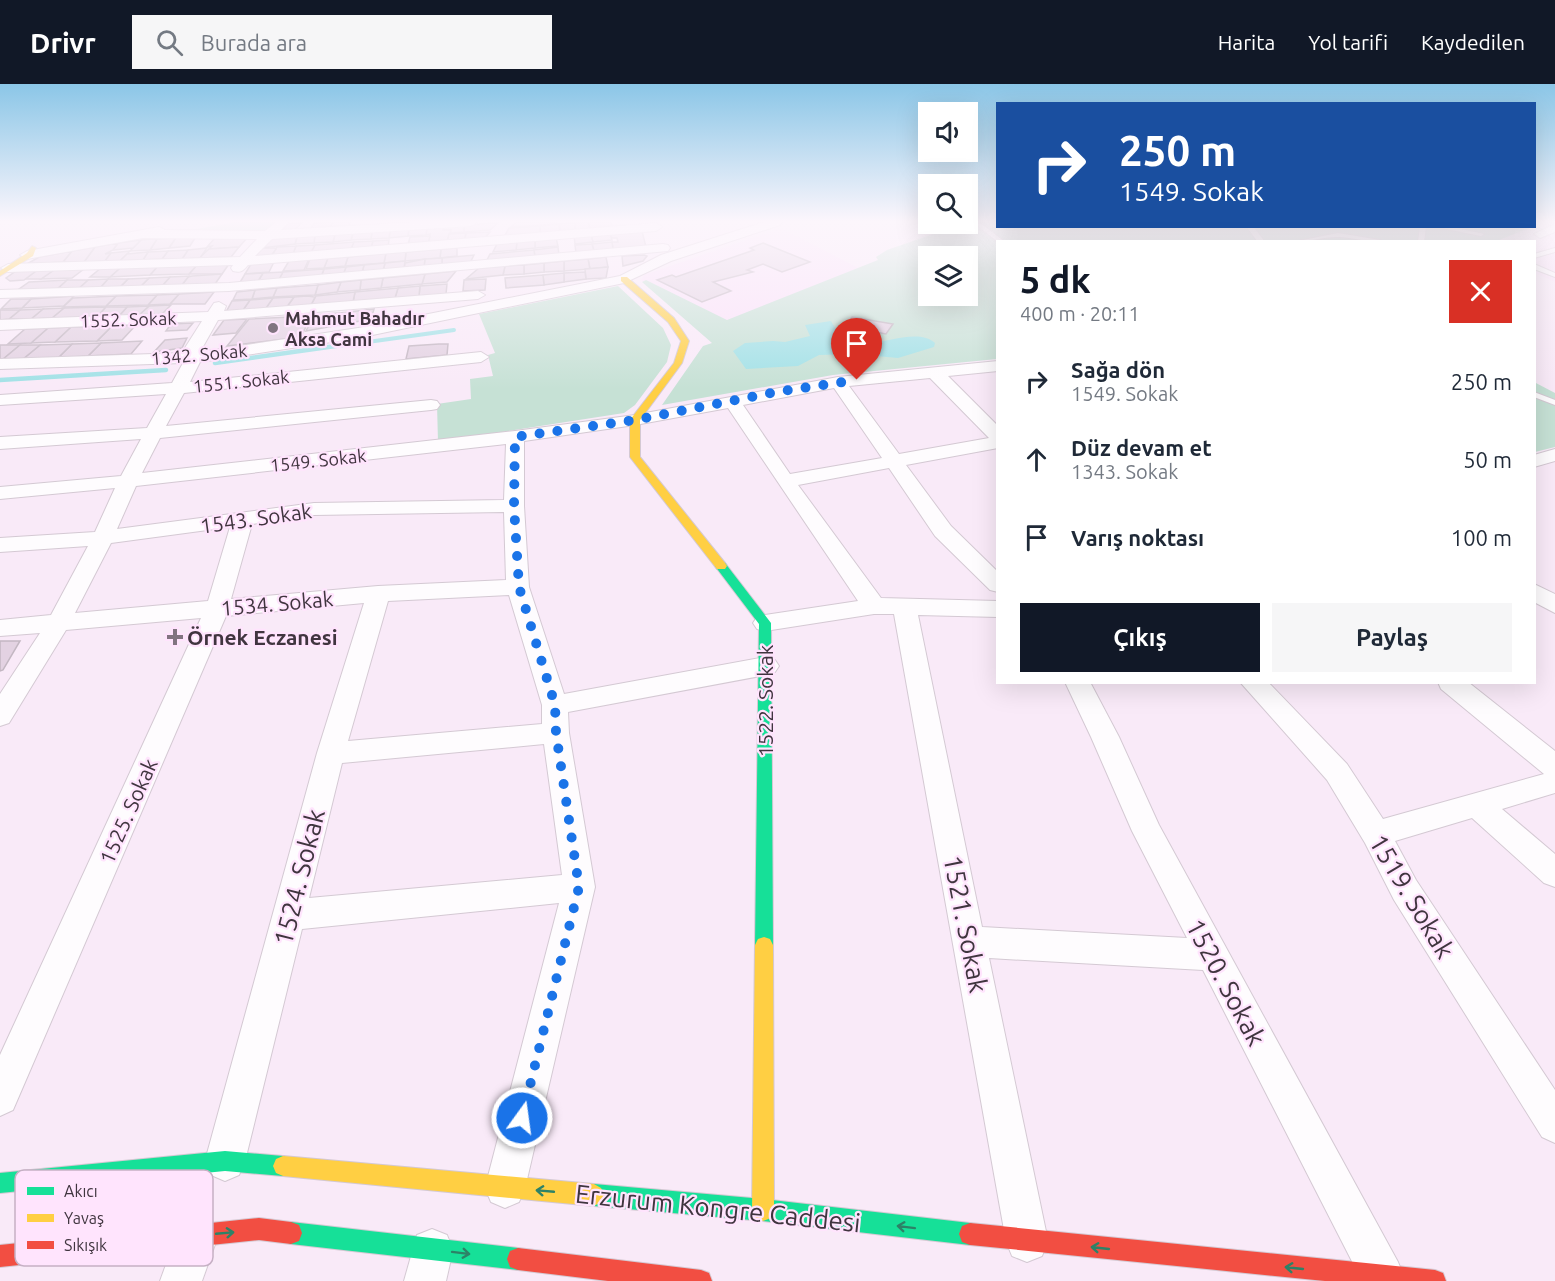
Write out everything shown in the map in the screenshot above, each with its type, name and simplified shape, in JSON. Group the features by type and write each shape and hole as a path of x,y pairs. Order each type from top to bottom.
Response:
{"street":[{"path":"0,716 59,622 103,538 128,481 156,433 194,358 191,351 214,316 234,278"},
{"path":"0,294 229,288 341,278"},
{"path":"457,286 463,278"},
{"path":"624,279 670,320 685,341 678,363 635,420"},
{"name":"1342. Sokak","path":"0,363 194,358 358,333 624,279"},
{"name":"1552. Sokak","path":"0,325 214,316 457,286 580,287"},
{"name":"1551. Sokak","path":"0,400 178,388 481,357"},
{"name":"1549. Sokak","path":"0,493 128,481 515,437 635,420 732,400 838,382 996,366"},
{"path":"933,371 996,437"},
{"path":"838,382 943,531 996,583"},
{"path":"732,400 784,481 889,606"},
{"path":"0,442 156,433 431,405"},
{"name":"1522. Sokak","path":"635,420 635,458 765,623 763,1210"},
{"path":"505,1188 579,887 555,719 519,587 514,506 515,437"},
{"path":"784,481 996,439"},
{"path":"1536,460 1555,455"},
{"name":"1543. Sokak","path":"0,545 103,538 314,509 514,506"},
{"name":"1525. Sokak","path":"0,1097 217,609 243,520"},
{"name":"1534. Sokak","path":"0,628 378,594 519,587"},
{"path":"1536,592 1555,605"},
{"name":"1524. Sokak","path":"225,1161 331,753 378,594"},
{"path":"765,623 889,606 996,609"},
{"name":"1521. Sokak","path":"889,606 970,942 1028,1241"},
{"path":"331,753 555,719 766,666"},
{"name":"1520. Sokak","path":"1078,684 1105,737 1147,831 1383,1277"},
{"name":"1519. Sokak","path":"1254,684 1337,771 1376,834 1405,891 1555,1124"},
{"path":"1452,684 1555,767"},
{"path":"1376,834 1555,782"},
{"path":"1477,806 1555,873"},
{"path":"290,915 579,887"},
{"path":"970,942 1212,955"},
{"name":"Erzurum Kongre Caddesi","path":"133,1170 225,1161 763,1210 1028,1241 1436,1281"},
{"name":"Erzurum Kongre Caddesi","path":"0,1183 15,1182"},
{"path":"213,1234 259,1229 428,1265 701,1281"},
{"path":"0,1256 15,1254"},
{"path":"181,1281 186,1266"}],"lane":[{"path":"1536,395 1555,403"}],"shaded area":[{"path":"642,278 843,278 713,343 641,280"}],"green space":[{"path":"833,278 918,278 918,306 978,306 978,278 996,278 996,359 833,375 662,405 703,346 712,343 642,282 646,280 727,320"},
{"path":"618,286 663,328 671,345 667,362 635,405 624,413 438,442 437,404 471,399 470,379 493,376 488,355 495,353 479,314"},
{"path":"1536,383 1555,393 1555,447 1536,452"}],"water":[{"path":"831,321 841,338 856,342 873,343 920,337 935,343 934,347 898,358 854,354 819,355 798,366 746,369 733,351 745,343 785,342 810,336 805,325"}],"building":[{"path":"6,278 27,278 10,281"},
{"path":"149,278 169,278 162,286 140,287"},
{"path":"149,278 140,287 119,288 128,279"},
{"path":"169,278 188,278 181,286 162,286"},
{"path":"187,278 219,278 215,284 181,286"},
{"path":"243,278 260,278 257,283 239,284"},
{"path":"260,278 280,278 278,281 257,283"},
{"path":"280,278 312,278 278,281"},
{"path":"383,278 424,278 422,284 381,288"},
{"path":"383,278 381,288 360,290 361,280"},
{"path":"424,278 450,278 447,282 422,284"},
{"path":"505,278 543,278 544,285 506,288"},
{"path":"543,278 564,278 564,282 544,285"},
{"path":"564,278 586,278 586,279 564,282"},
{"path":"663,278 730,278 713,282 731,291 702,302 657,280"},
{"path":"108,279 128,279 119,288 99,289"},
{"path":"108,279 99,289 78,289 88,280"},
{"path":"486,279 485,290 463,291 464,280"},
{"path":"67,280 88,280 78,289 56,290"},
{"path":"67,280 56,290 15,292 29,282"},
{"path":"361,280 360,290 337,292 341,282"},
{"path":"341,282 337,292 315,295 318,285"},
{"path":"447,284 446,294 419,296 420,286"},
{"path":"318,285 315,295 273,297 277,288"},
{"path":"420,286 419,296 395,298 398,288"},
{"path":"277,288 273,297 252,299 255,290"},
{"path":"398,288 395,298 353,302 355,292"},
{"path":"255,290 252,299 233,300 237,292"},
{"path":"214,292 205,304 170,304 179,294"},
{"path":"355,292 353,302 310,307 316,296"},
{"path":"179,294 170,304 148,305 157,295"},
{"path":"157,295 148,305 106,306 116,296"},
{"path":"74,296 64,306 22,308 31,299"},
{"path":"116,296 106,306 63,307 73,298"},
{"path":"294,297 315,297 310,307 286,308"},
{"path":"294,297 286,308 265,309 273,298"},
{"path":"273,298 264,311 241,313 250,300"},
{"path":"11,299 31,299 22,308 1,309"},
{"path":"250,300 241,313 225,314 232,301"},
{"path":"171,305 161,315 139,315 149,306"},
{"path":"149,306 139,315 119,316 127,307"},
{"path":"106,307 97,317 52,318 64,308"},
{"path":"106,307 127,307 119,316 97,317"},
{"path":"64,308 52,318 31,319 43,309"},
{"path":"43,309 31,319 9,319 20,310"},
{"path":"374,309 371,319 344,324 349,312"},
{"path":"0,310 20,310 9,319 0,320"},
{"path":"349,312 344,324 306,331 314,315"},
{"name":"Mahmut Bahadır Aksa Cami","path":"311,316 301,337 227,346 249,319"},
{"path":"852,317 893,324 886,334 860,329 857,332 842,330"},
{"path":"247,319 236,333 213,335 224,320"},
{"path":"193,323 187,330 166,331 171,324"},
{"path":"136,325 122,340 97,341 112,326"},
{"path":"112,326 97,341 55,342 71,327"},
{"path":"71,327 55,342 31,343 48,328"},
{"path":"48,328 31,343 8,344 25,329"},
{"path":"187,338 182,348 154,352 165,340"},
{"path":"142,341 131,354 88,356 101,343"},
{"path":"101,343 88,356 58,358 72,344"},
{"path":"72,344 58,358 23,359 40,345"},
{"path":"448,344 447,355 406,359 409,346"},
{"path":"0,345 20,345 0,360"},
{"path":"20,345 40,345 23,359 2,360"},
{"path":"0,641 20,641 3,670 0,671"}],"waterway":[{"path":"346,345 454,330"},
{"path":"215,363 357,343"},
{"path":"0,380 166,370"}],"traffic: fast":[{"path":"721,566 765,623 764,945"},
{"path":"133,1170 225,1161 283,1166"},
{"path":"0,1183 15,1182"},
{"path":"594,1195 763,1210 970,1234"},
{"path":"291,1233 518,1259"}],"traffic: slow":[{"path":"624,279 671,320 685,341 678,363 635,420 635,457 721,566"},
{"path":"763,1210 764,945"},
{"path":"283,1166 594,1195"}],"traffic: jam":[{"path":"213,1234 259,1229 291,1233"},
{"path":"970,1234 1435,1281"},
{"path":"0,1256 15,1254"},
{"path":"518,1259 701,1281"}],"place":[{"name":"Mahmut Bahadır Aksa Cami","path":"273,328"},
{"name":"Örnek Eczanesi","path":"175,637"}],"route":[{"path":"522,1118 579,887 556,733 555,705 519,587 514,506 515,437 635,420 776,392 857,380"}]}
